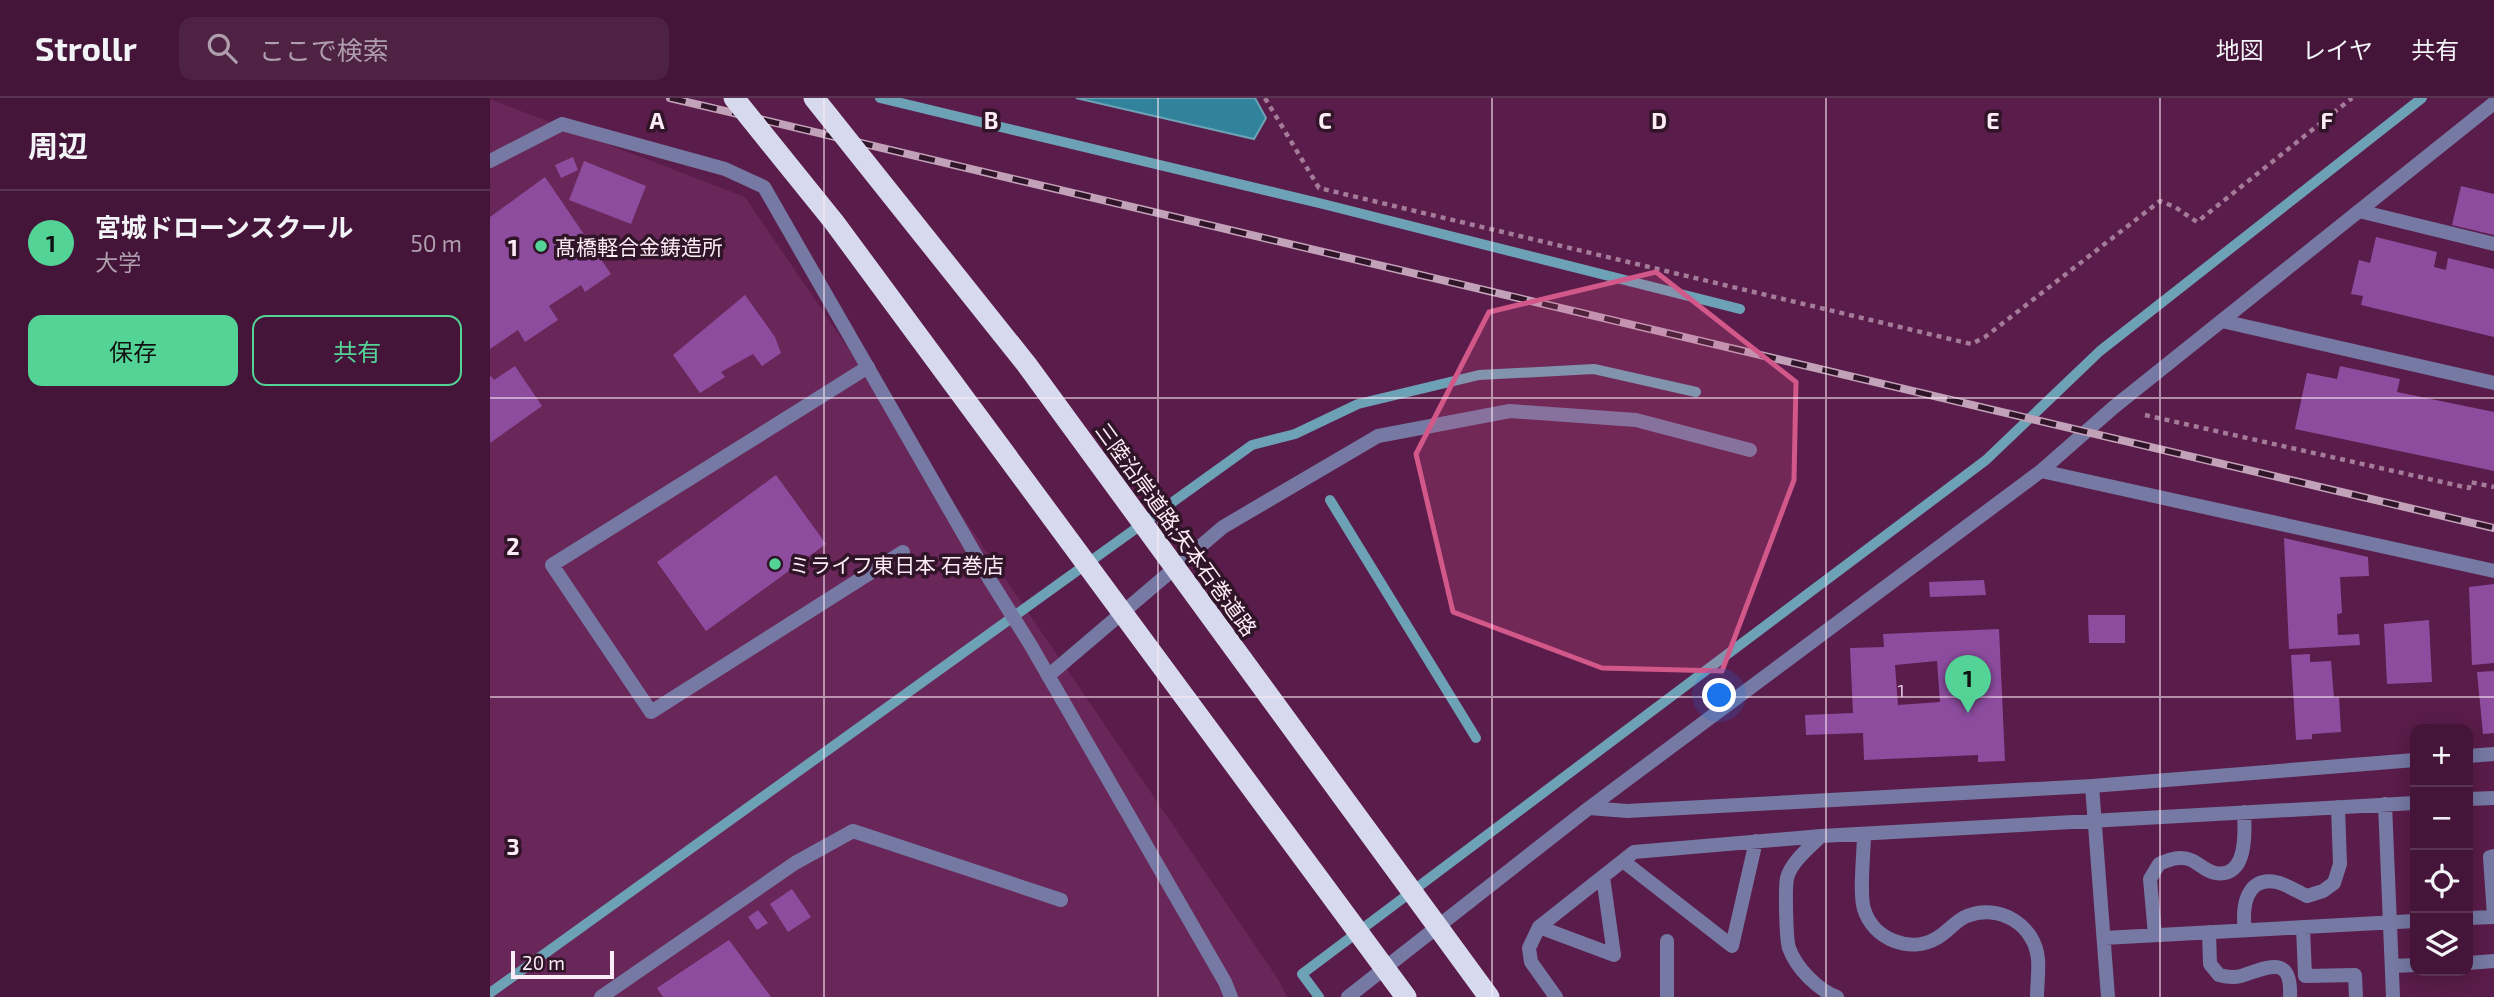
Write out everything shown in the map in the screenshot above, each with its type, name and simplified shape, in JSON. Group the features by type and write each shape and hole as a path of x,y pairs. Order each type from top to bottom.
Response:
{"highway":[{"path":"734,98 842,233 1406,997"},
{"name":"三陸沿岸道路;矢本石巻道路","path":"814,98 1027,365 1489,997"}],"street":[{"path":"1348,997 1589,808 2041,471 2114,407 2494,103"},
{"path":"490,161 562,124 726,169 764,187 1225,982 1231,997"},
{"path":"2359,212 2494,244"},
{"path":"2222,321 2494,383"},
{"path":"868,367 552,565 651,712 903,552"},
{"path":"1048,676 1223,527 1378,436 1510,411 1636,419 1750,450"},
{"path":"2041,471 2494,571"},
{"path":"2473,756 2494,754"},
{"path":"1589,808 1627,811 2092,786 2410,760"},
{"path":"2092,786 2108,997"},
{"path":"2473,799 2494,798"},
{"path":"1556,997 1531,962 1528,948 1539,927 1634,852 1821,836 2410,803"},
{"path":"2385,804 2393,997"},
{"path":"2245,930 2243,910 2247,895 2258,884 2275,881 2308,896 2323,891 2334,883 2340,864 2338,807"},
{"path":"2155,935 2150,879 2159,864 2175,858 2191,860 2204,869 2219,874 2232,869 2246,844 2244,812"},
{"path":"601,997 795,863 853,831 1060,900"},
{"path":"1864,834 1863,907 1872,926 1886,938 1902,944 1921,945 1938,938 1965,916 1984,911 2010,916 2025,930 2035,946 2038,959 2037,997"},
{"path":"1821,836 1803,853 1788,876 1787,905 1789,948 1802,970 1827,996"},
{"path":"1623,861 1732,946 1756,841"},
{"path":"2473,918 2494,916 2490,856 2494,856"},
{"path":"1539,927 1615,955 1602,877"},
{"path":"2104,938 2410,921"},
{"path":"2303,927 2305,976 2354,975 2356,997"},
{"path":"2210,932 2210,964 2218,975 2240,976 2259,968 2280,967 2287,973 2291,988 2290,997"},
{"path":"1667,941 1667,997"},
{"path":"2473,963 2494,961"},
{"path":"2392,966 2410,965"}],"path":[{"path":"1265,98 1319,188 1971,344 1985,337 2160,201 2175,206 2197,222 2352,98"},
{"path":"2114,407 2469,488 2470,482 2494,487"}],"highlighted area":[{"path":"1656,272 1796,382 1794,480 1722,671 1602,668 1453,612 1416,454 1489,312"}],"shaded area":[{"path":"490,99 745,197 1278,979 1287,997 490,997"}],"water":[{"path":"1076,98 1255,98 1266,118 1254,139"}],"building":[{"path":"573,157 578,170 561,178 555,165"},
{"path":"584,161 646,186 631,224 569,200"},
{"name":"髙橋軽合金鋳造所","path":"545,177 611,274 585,292 581,285 549,306 558,320 525,342 518,330 490,349 490,217"},
{"path":"2461,186 2494,194 2494,235 2452,225"},
{"path":"2376,237 2437,252 2434,267 2446,270 2448,258 2494,269 2494,337 2361,305 2363,296 2351,294 2359,260 2370,263"},
{"path":"745,295 775,337 781,353 762,366 753,354 721,372 725,377 700,393 673,355"},
{"path":"515,366 542,406 490,443 490,375 494,380"},
{"path":"2340,366 2400,379 2397,392 2494,412 2494,471 2295,429 2307,373 2337,379"},
{"path":"776,475 826,544 706,631 657,562"},
{"path":"2284,538 2368,557 2369,576 2340,577 2342,613 2337,614 2338,635 2359,634 2360,645 2289,649"},
{"path":"1984,580 1986,595 1930,597 1929,582"},
{"path":"2494,584 2494,663 2472,665 2469,587"},
{"path":"2088,615 2125,615 2125,643 2089,643"},
{"path":"2429,620 2432,682 2387,684 2384,624"},
{"path":"1999,629 2005,761 1978,762 1978,755 1864,760 1863,733 1806,735 1805,715 1853,713 1850,648 1884,647 1883,634","holes":["1937,661 1940,702 1898,705 1895,665"]},
{"path":"2310,654 2310,662 2331,661 2334,698 2339,697 2341,732 2312,734 2312,739 2296,740 2291,655"},
{"path":"2494,671 2494,733 2483,734 2477,672"},
{"path":"792,889 811,917 788,932 770,904"},
{"path":"758,910 768,923 757,930 748,917"},
{"path":"729,940 771,997 663,997 657,988"}],"waterway":[{"path":"880,98 1323,204 1740,309"},
{"path":"1319,997 1302,974 1986,460 2100,351 2422,98"},
{"path":"490,993 1252,445 1295,434 1358,404 1479,375 1594,369 1696,392"},
{"path":"1330,500 1476,738"}],"railway":[{"path":"670,98 2494,528"}],"place":[{"name":"髙橋軽合金鋳造所","path":"541,246"},
{"name":"ミライフ東日本 石巻店","path":"775,564"},
{"name":"宮城ドローンスクール","path":"1968,713"}]}
